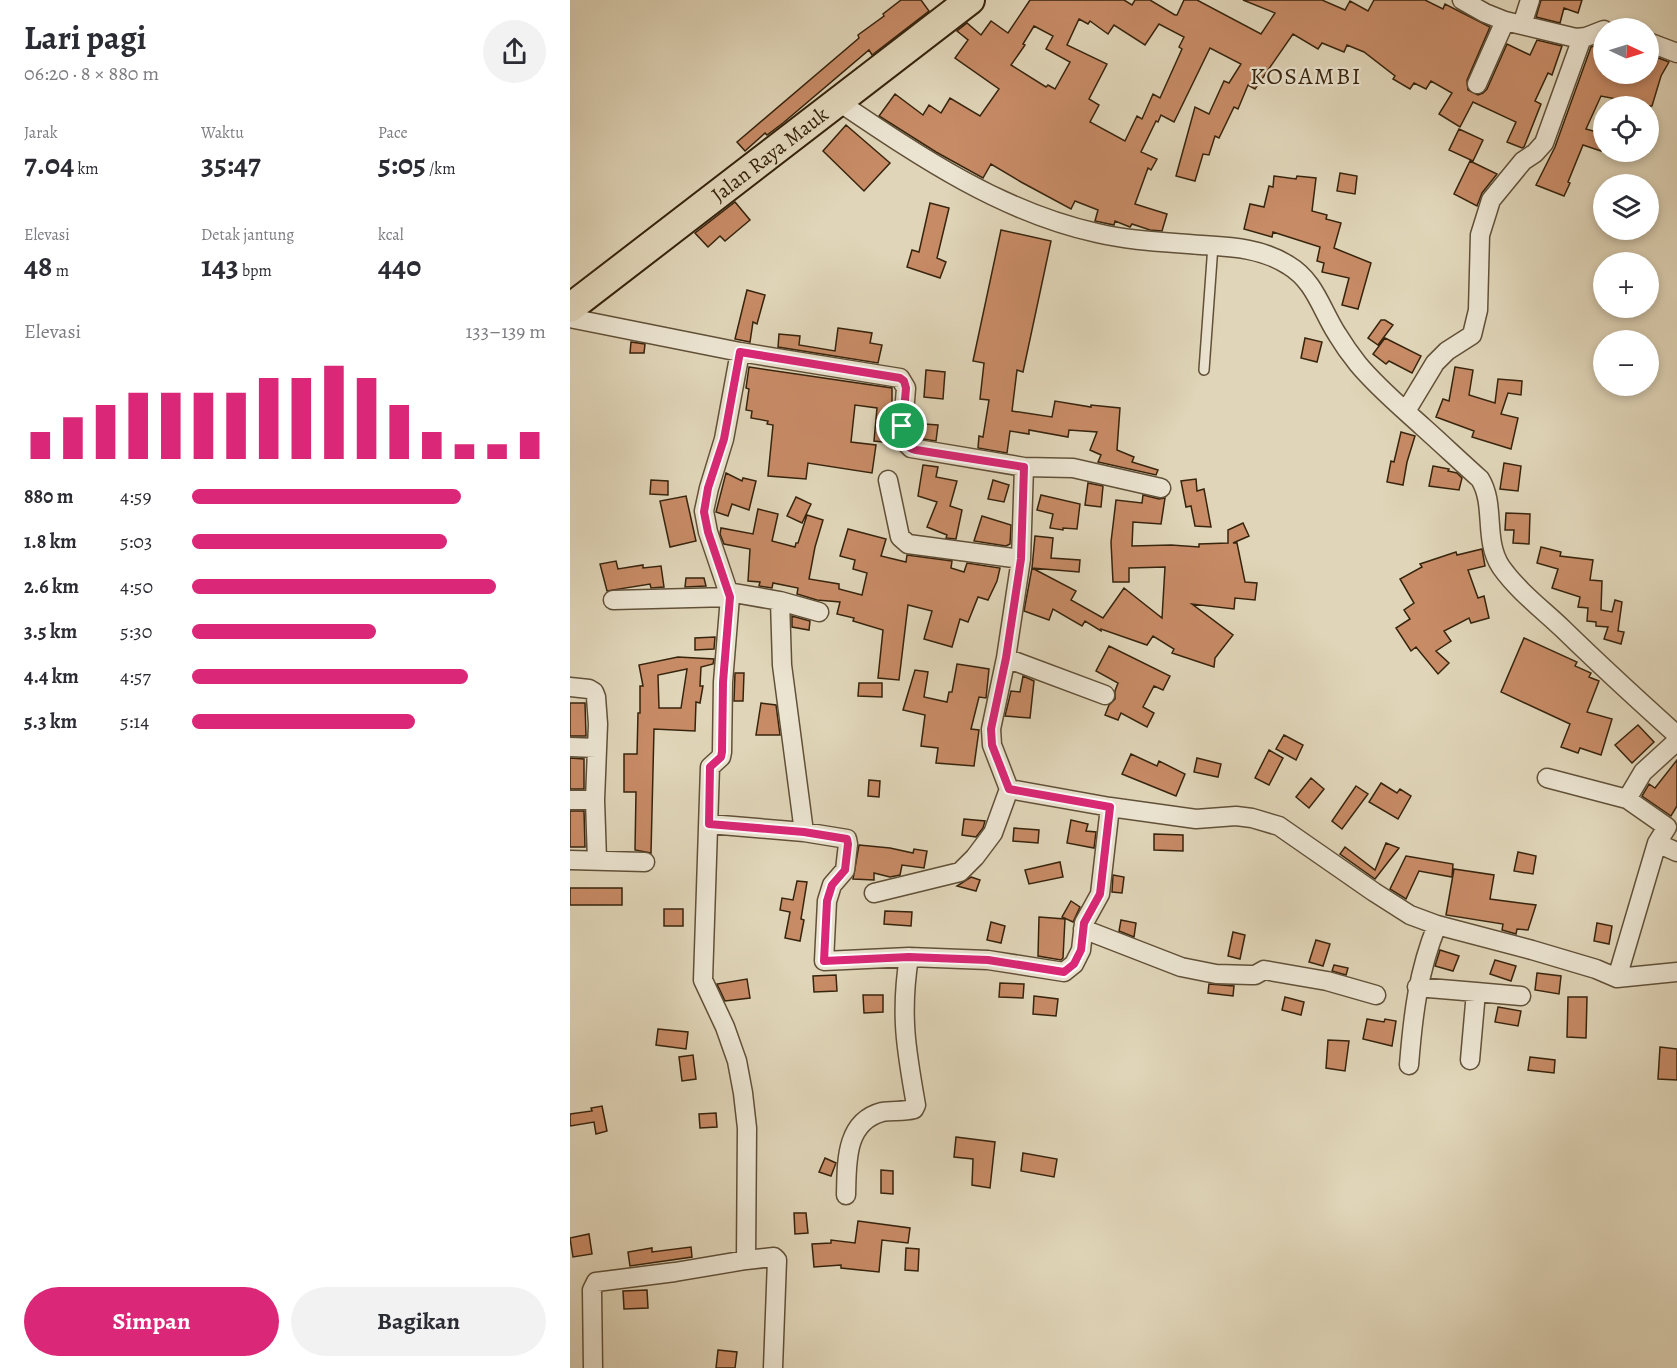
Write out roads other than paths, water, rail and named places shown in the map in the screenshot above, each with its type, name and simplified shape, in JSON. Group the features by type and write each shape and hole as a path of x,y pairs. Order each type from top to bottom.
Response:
{"main road":[{"name":"Jalan Raya Mauk","path":"570,308 970,0"}],"street":[{"path":"1462,0 1485,13 1514,23 1582,38 1593,34"},
{"path":"1477,84 1530,0"},
{"path":"1406,411 1435,363 1447,351 1472,335 1478,310 1480,235 1491,200 1523,161 1544,143 1582,38"},
{"path":"1659,46 1677,53"},
{"path":"839,102 912,151 966,183 1023,209 1095,233 1125,239 1213,245 1260,251 1288,265 1303,276 1316,292 1336,334 1359,365 1385,393 1447,448 1483,484 1486,490 1493,551 1501,566 1527,598 1677,735"},
{"path":"570,318 740,352 900,378 904,381 906,388 902,439 908,447 1024,467 1073,468 1161,488"},
{"path":"740,352 724,439 708,488 704,512 708,532 729,594 723,682 722,752 721,757 710,767 703,980 725,1026 734,1052 743,1093 747,1128 746,1260"},
{"path":"874,893 960,872 993,833 1009,789 992,745 991,729 1006,658 1021,559 1024,467"},
{"path":"888,480 900,537 908,544 1021,559"},
{"path":"613,600 729,594 780,601 819,612"},
{"path":"780,601 782,665 804,832"},
{"path":"1006,658 1106,695"},
{"path":"570,687 589,689 595,695 598,724 595,800 597,860"},
{"path":"1627,799 1643,772 1677,741"},
{"path":"570,747 596,748"},
{"path":"1547,778 1627,799 1672,822 1657,843 1617,978"},
{"path":"1009,789 1196,819 1236,816 1252,818 1279,826 1399,909 1437,925 1532,950 1596,969 1617,978 1677,972"},
{"path":"570,800 595,800"},
{"path":"709,824 804,832 844,838 848,841 845,870 832,885 827,901 824,961 909,957 988,960 1064,972 1074,964 1081,950 1086,918 1100,894 1110,807"},
{"path":"1657,843 1677,852"},
{"path":"570,860 645,862"},
{"path":"1409,1065 1418,987 1425,957 1437,925"},
{"path":"1083,929 1189,969 1216,974 1251,975 1264,970 1328,981 1376,995"},
{"path":"846,1195 848,1145 862,1124 876,1114 914,1109 916,1105 904,1031 904,990 909,957"},
{"path":"1418,987 1521,996"},
{"path":"1470,1060 1476,992"},
{"path":"594,1368 592,1290 596,1282 774,1257 777,1260 773,1368"}],"lane":[{"path":"1204,370 1213,245"}],"district":[{"name":"KOSAMBI","path":"1306,76"}]}
